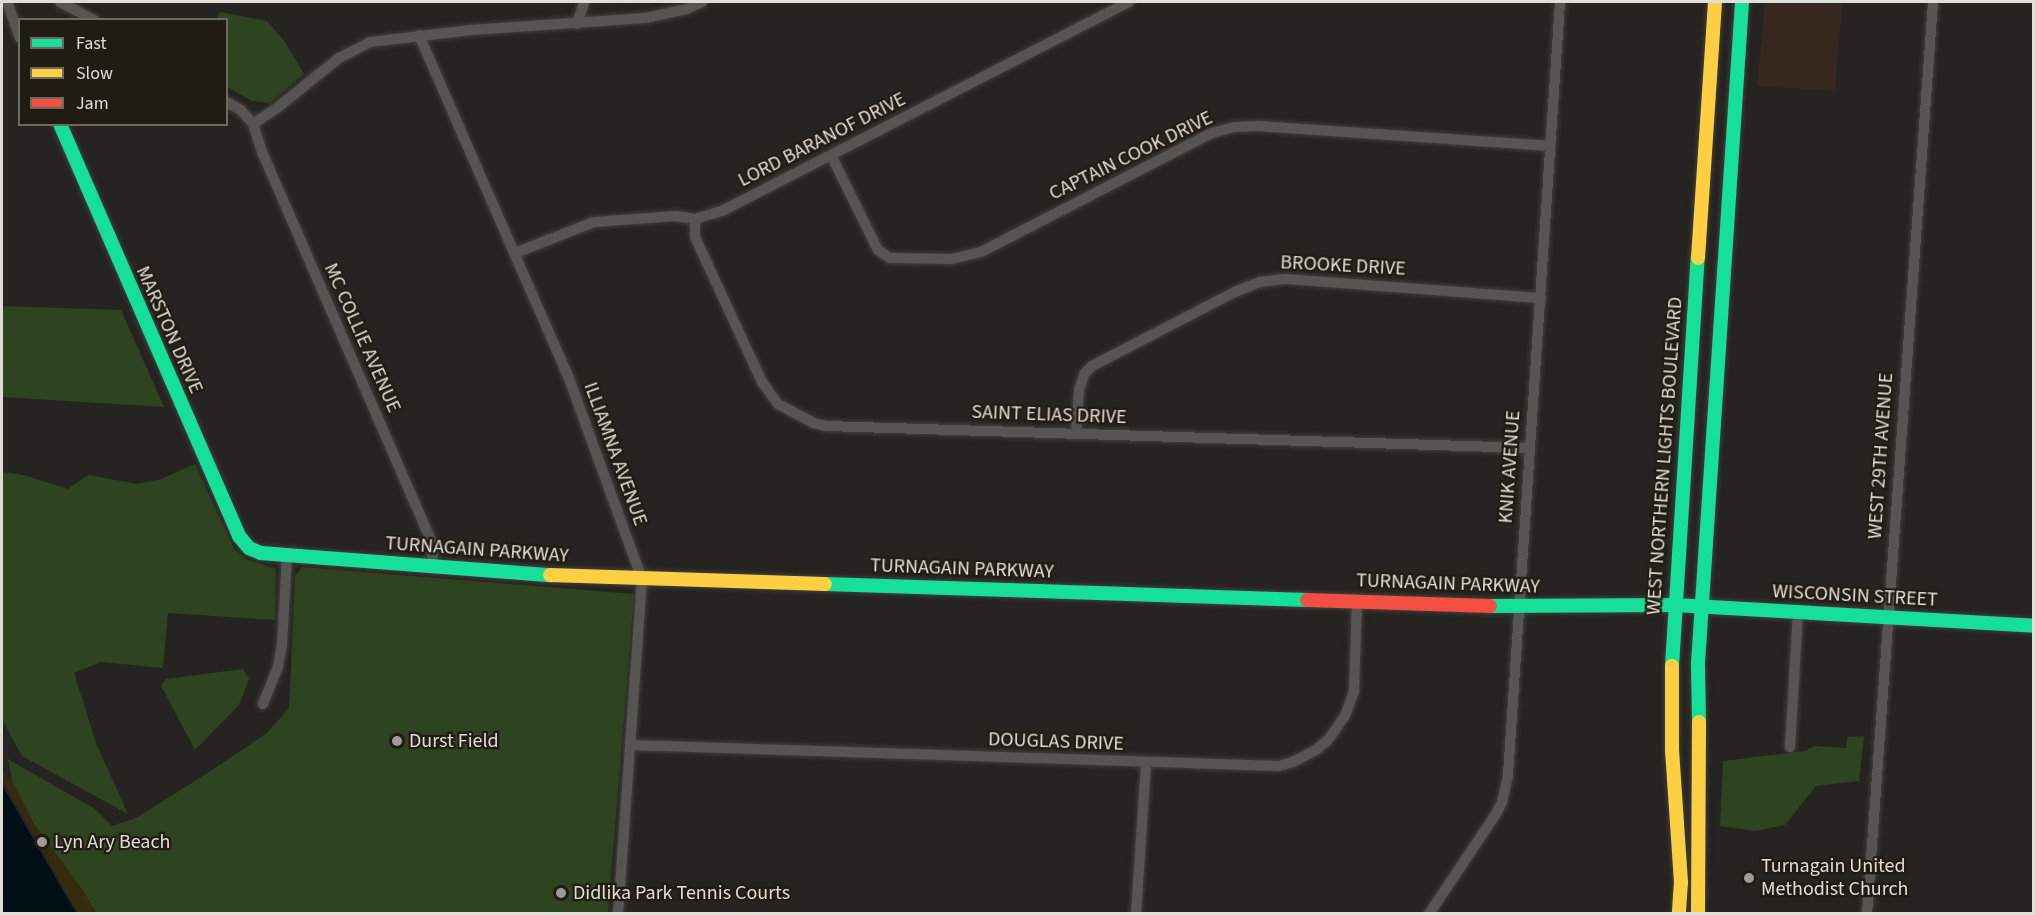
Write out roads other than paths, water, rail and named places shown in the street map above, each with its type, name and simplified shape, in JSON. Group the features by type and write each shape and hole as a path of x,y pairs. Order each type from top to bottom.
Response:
{"street":[{"path":"7,2 18,32"},
{"path":"60,2 90,18"},
{"path":"577,24 584,2"},
{"path":"228,103 241,110 253,124 352,50 383,39 665,15 702,2"},
{"name":"LORD BARANOF DRIVE","path":"515,253 588,224 608,219 676,216 695,219 722,211 832,157 1129,2"},
{"name":"KNIK AVENUE","path":"1430,914 1502,802 1508,775 1560,2"},
{"name":"WEST NORTHERN LIGHTS BOULEVARD","path":"1679,914 1681,874 1671,713 1675,605 1715,2"},
{"path":"1698,914 1700,868 1697,716 1742,2"},
{"name":"WEST 29TH AVENUE","path":"1867,914 1933,2"},
{"name":"ILLIAMNA AVENUE","path":"419,35 587,424 642,579 618,914"},
{"name":"MC COLLIE AVENUE","path":"253,124 263,154 432,542 433,566"},
{"name":"MARSTON DRIVE","path":"61,126 239,536 249,548"},
{"name":"CAPTAIN COOK DRIVE","path":"832,157 878,250 890,258 951,259 981,252 1212,133 1234,127 1259,126 1551,146"},
{"name":"SAINT ELIAS DRIVE","path":"695,219 695,237 762,382 778,404 807,421 826,426 1529,448"},
{"name":"BROOKE DRIVE","path":"1076,434 1079,390 1085,373 1092,366 1235,292 1260,282 1286,279 1541,298"},
{"name":"TURNAGAIN PARKWAY","path":"249,548 288,556 501,573 642,579 1519,607 1675,605"},
{"path":"263,704 278,667 282,645 288,556"},
{"name":"DOUGLAS DRIVE","path":"630,745 1279,766 1317,749 1338,729 1351,702 1354,691 1356,601"},
{"name":"WISCONSIN STREET","path":"1675,605 2034,626"},
{"path":"1790,747 1798,612"},
{"path":"1136,914 1146,763"}],"place":[{"name":"Durst Field","path":"397,741"},
{"name":"Lyn Ary Beach","path":"42,842"},
{"name":"Turnagain United Methodist Church","path":"1749,878"},
{"name":"Didlika Park Tennis Courts","path":"561,893"}]}
